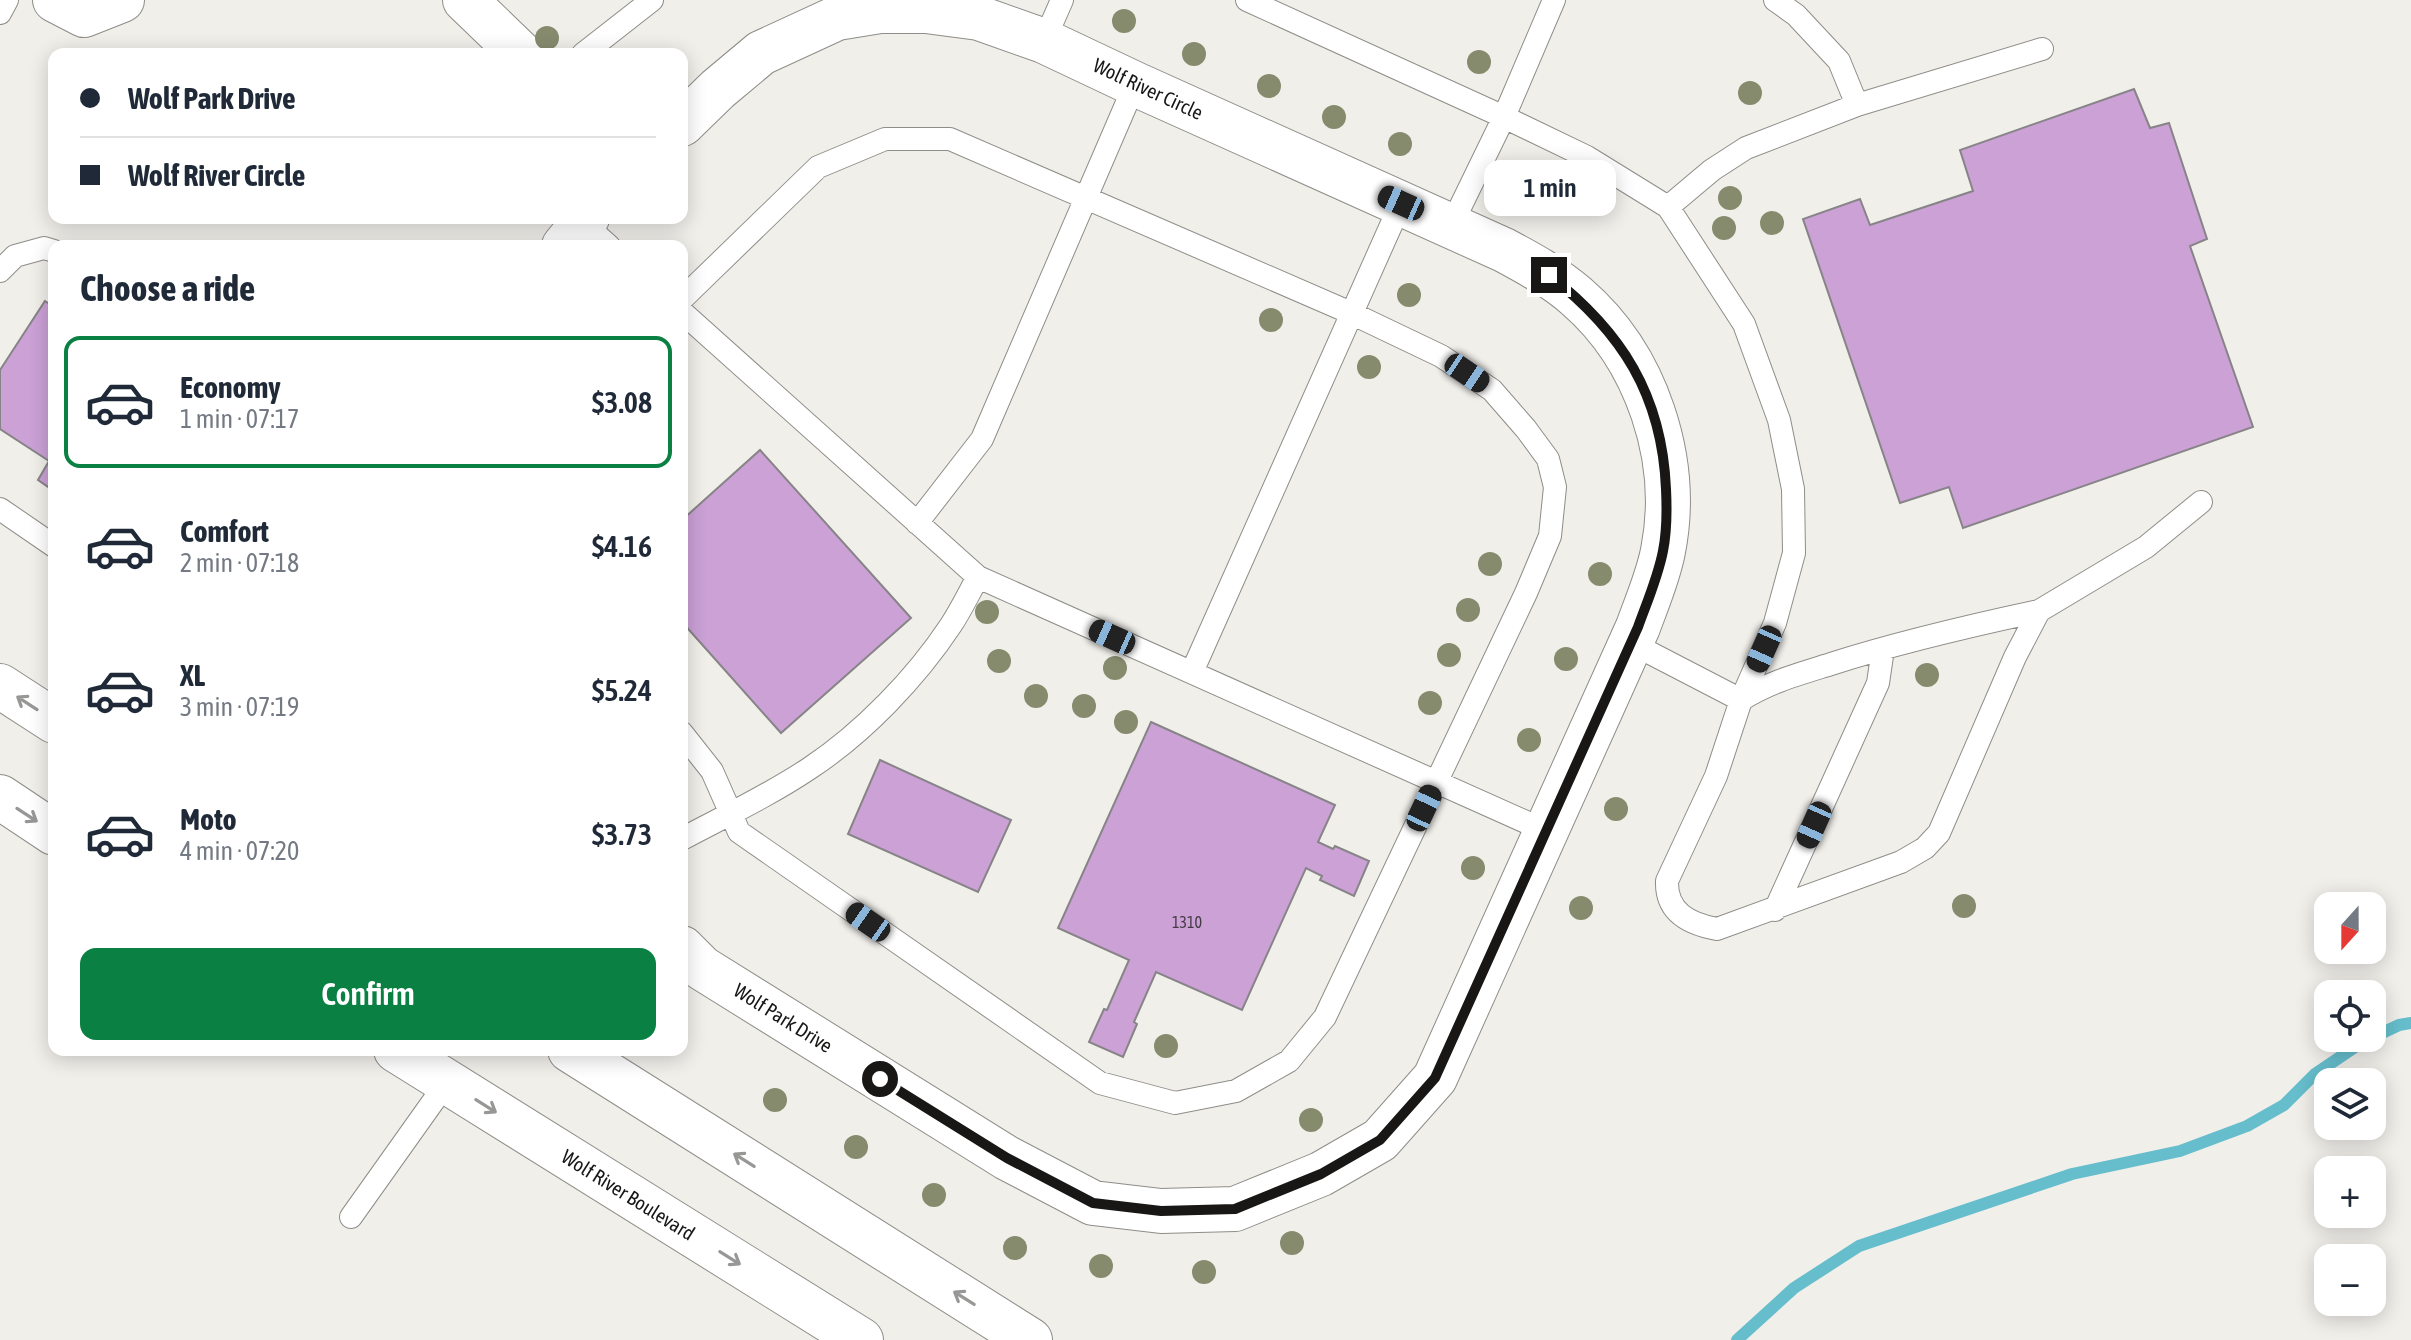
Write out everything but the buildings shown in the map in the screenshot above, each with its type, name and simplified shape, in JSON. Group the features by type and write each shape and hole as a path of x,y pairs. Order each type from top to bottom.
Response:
{"street":[{"path":"55,0 84,15 122,0"},
{"path":"465,0 515,48"},
{"name":"Wolf River Circle","path":"688,118 761,53 837,18 880,11 926,11 979,18 1044,41 1504,250 1549,275 1578,298 1604,325"},
{"name":"Wolf Park Drive","path":"688,954 702,968 980,1141 1093,1203 1161,1211 1235,1209 1321,1174 1380,1140 1435,1078 1631,643 1655,581 1663,550 1667,512 1665,467 1656,417 1644,385 1604,325"},
{"path":"0,686 48,717"},
{"path":"0,797 48,829"},
{"name":"Wolf River Boulevard","path":"406,1056 861,1340"},
{"path":"580,1056 1030,1340"}],"lane":[{"path":"0,13 7,0"},
{"path":"591,48 652,0"},
{"path":"1044,41 1062,0"},
{"path":"1247,0 1587,157 1668,207 1744,324 1779,420 1793,489 1794,553 1775,623 1741,700 1716,776 1667,881 1666,895 1686,920 1717,929 1901,862 1925,848 1939,833 2015,657 2039,611"},
{"path":"1451,226 1504,117 1554,0"},
{"path":"1775,0 1796,15 1839,61 1857,105"},
{"path":"1668,207 1712,170 1746,148 1857,105 2042,49"},
{"path":"917,523 982,439 1135,84"},
{"path":"688,293 818,167 885,139 950,139 1351,313 1441,356 1492,390 1526,429 1548,459 1555,487 1550,536 1526,593 1325,1017 1289,1061 1236,1091 1175,1103 1100,1083 739,832 712,771 688,741"},
{"path":"1192,672 1401,203"},
{"path":"0,271 15,256 48,249"},
{"path":"688,317 978,577 1546,831"},
{"path":"1741,700 1763,686 1883,649 2039,611 2146,547 2201,502"},
{"path":"0,509 48,542"},
{"path":"688,836 811,767 852,734 898,691 924,661 951,625 978,577"},
{"path":"1631,643 1741,700"},
{"path":"1775,910 1878,683 1883,649"},
{"path":"351,1217 447,1082"}],"waterway":[{"path":"1737,1340 1794,1288 1859,1246 2072,1174 2180,1151 2247,1126 2284,1105 2315,1074 2361,1043 2399,1025 2411,1023"}],"route":[{"path":"880,1079 1007,1158 1093,1203 1161,1211 1235,1209 1321,1174 1380,1140 1435,1078 1638,627 1663,550 1667,512 1665,467 1656,417 1644,385 1604,325 1578,298 1549,275"}]}
